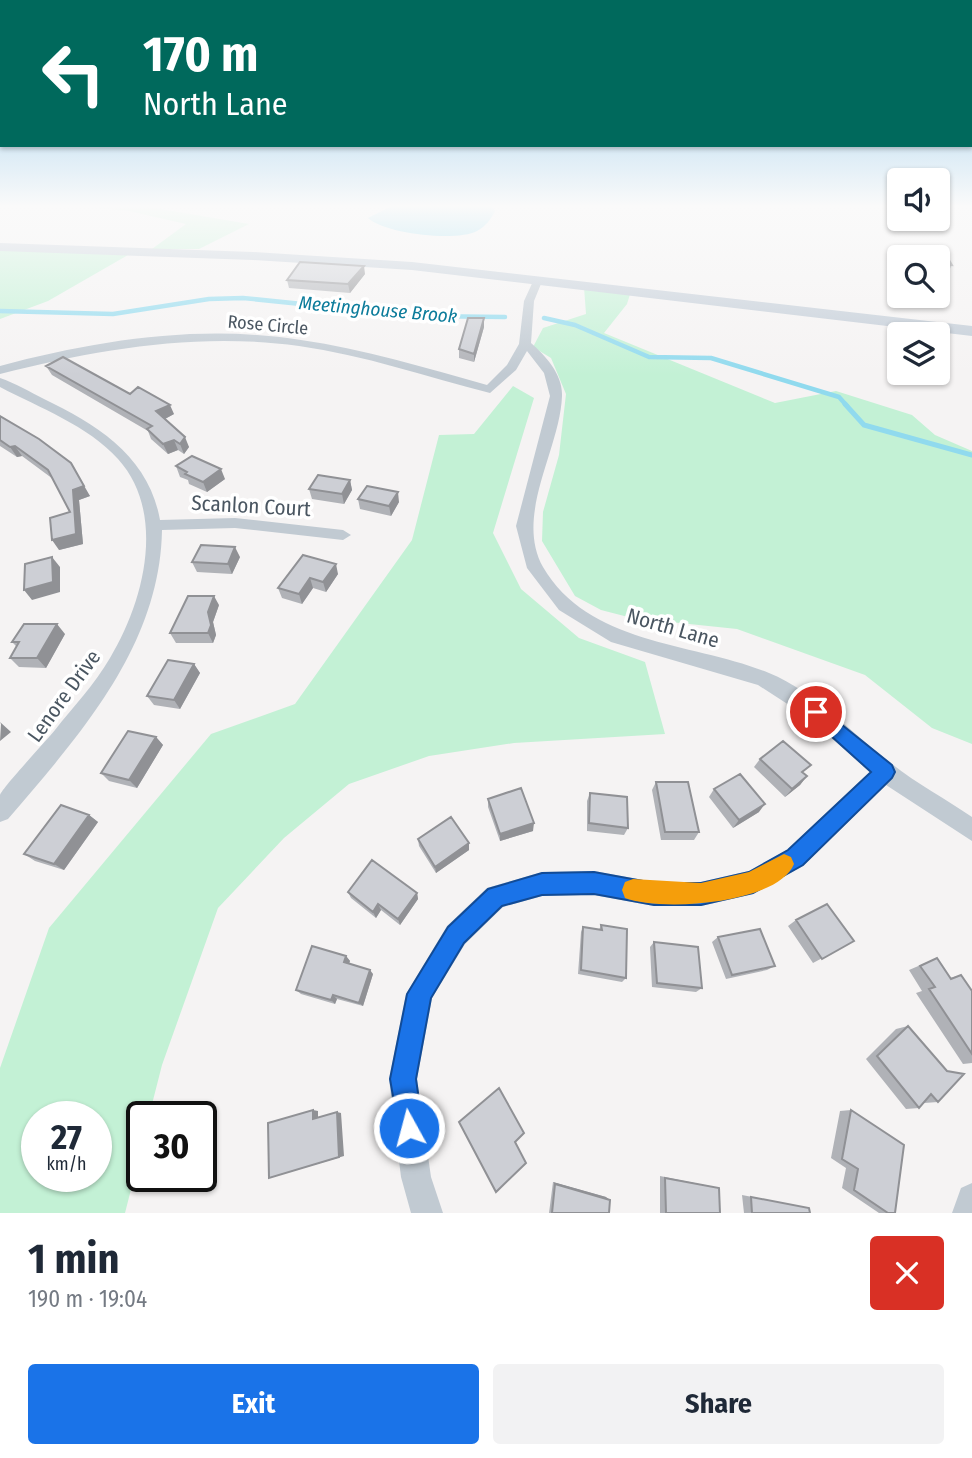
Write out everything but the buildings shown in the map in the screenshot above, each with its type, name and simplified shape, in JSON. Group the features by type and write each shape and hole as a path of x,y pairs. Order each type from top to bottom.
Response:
{"street":[{"path":"353,262 538,279 972,331"},
{"path":"525,344 529,301 538,279"},
{"name":"Rose Circle","path":"0,370 88,349 148,341 213,338 274,340 340,350 490,389 512,367 525,344"},
{"name":"North Lane","path":"525,344 542,359 554,376 556,396 524,526 536,568 565,606 617,638 765,679 816,712 885,772 972,830"},
{"name":"Lenore Drive","path":"0,382 94,432 124,457 145,486 157,524 149,584 119,661 48,757 0,811"},
{"name":"Scanlon Court","path":"157,524 235,523 343,535"},
{"path":"427,1213 416,1177 403,1079 419,994 456,935 496,897 542,884 594,883 654,894 701,894 753,882 795,858 885,772"},
{"path":"968,1213 972,1199"}],"green space":[{"path":"0,262 117,262 48,301 0,319"},
{"path":"584,287 631,291 627,304 604,333 775,403 836,391 912,415 935,435 972,451 972,744 932,728 865,675 737,629 632,618 601,610 575,596 542,541 543,512 559,455 566,394 551,358 533,347 543,328 586,314"},
{"path":"513,386 534,398 493,533 521,589 579,638 645,662 665,734 514,743 429,756 349,784 284,838 218,908 162,1065 153,1101 126,1101 126,1192 130,1192 125,1213 0,1213 0,1068 49,928 211,734 295,704 412,540 439,435 474,434"}],"waterway":[{"name":"Meetinghouse Brook","path":"0,311 113,314 209,299 243,298 419,316 505,317"},
{"name":"Meetinghouse Brook","path":"544,318 575,325 649,357 711,358 839,397 847,406"},
{"name":"Meetinghouse Brook","path":"845,404 864,425 972,455"}],"slow traffic":[{"path":"633,890 654,894 701,894 753,882 784,864"}],"route":[{"path":"409,1128 403,1079 419,994 456,935 496,897 542,884 594,883 654,894 701,894 753,882 795,858 885,772 816,712"}]}
